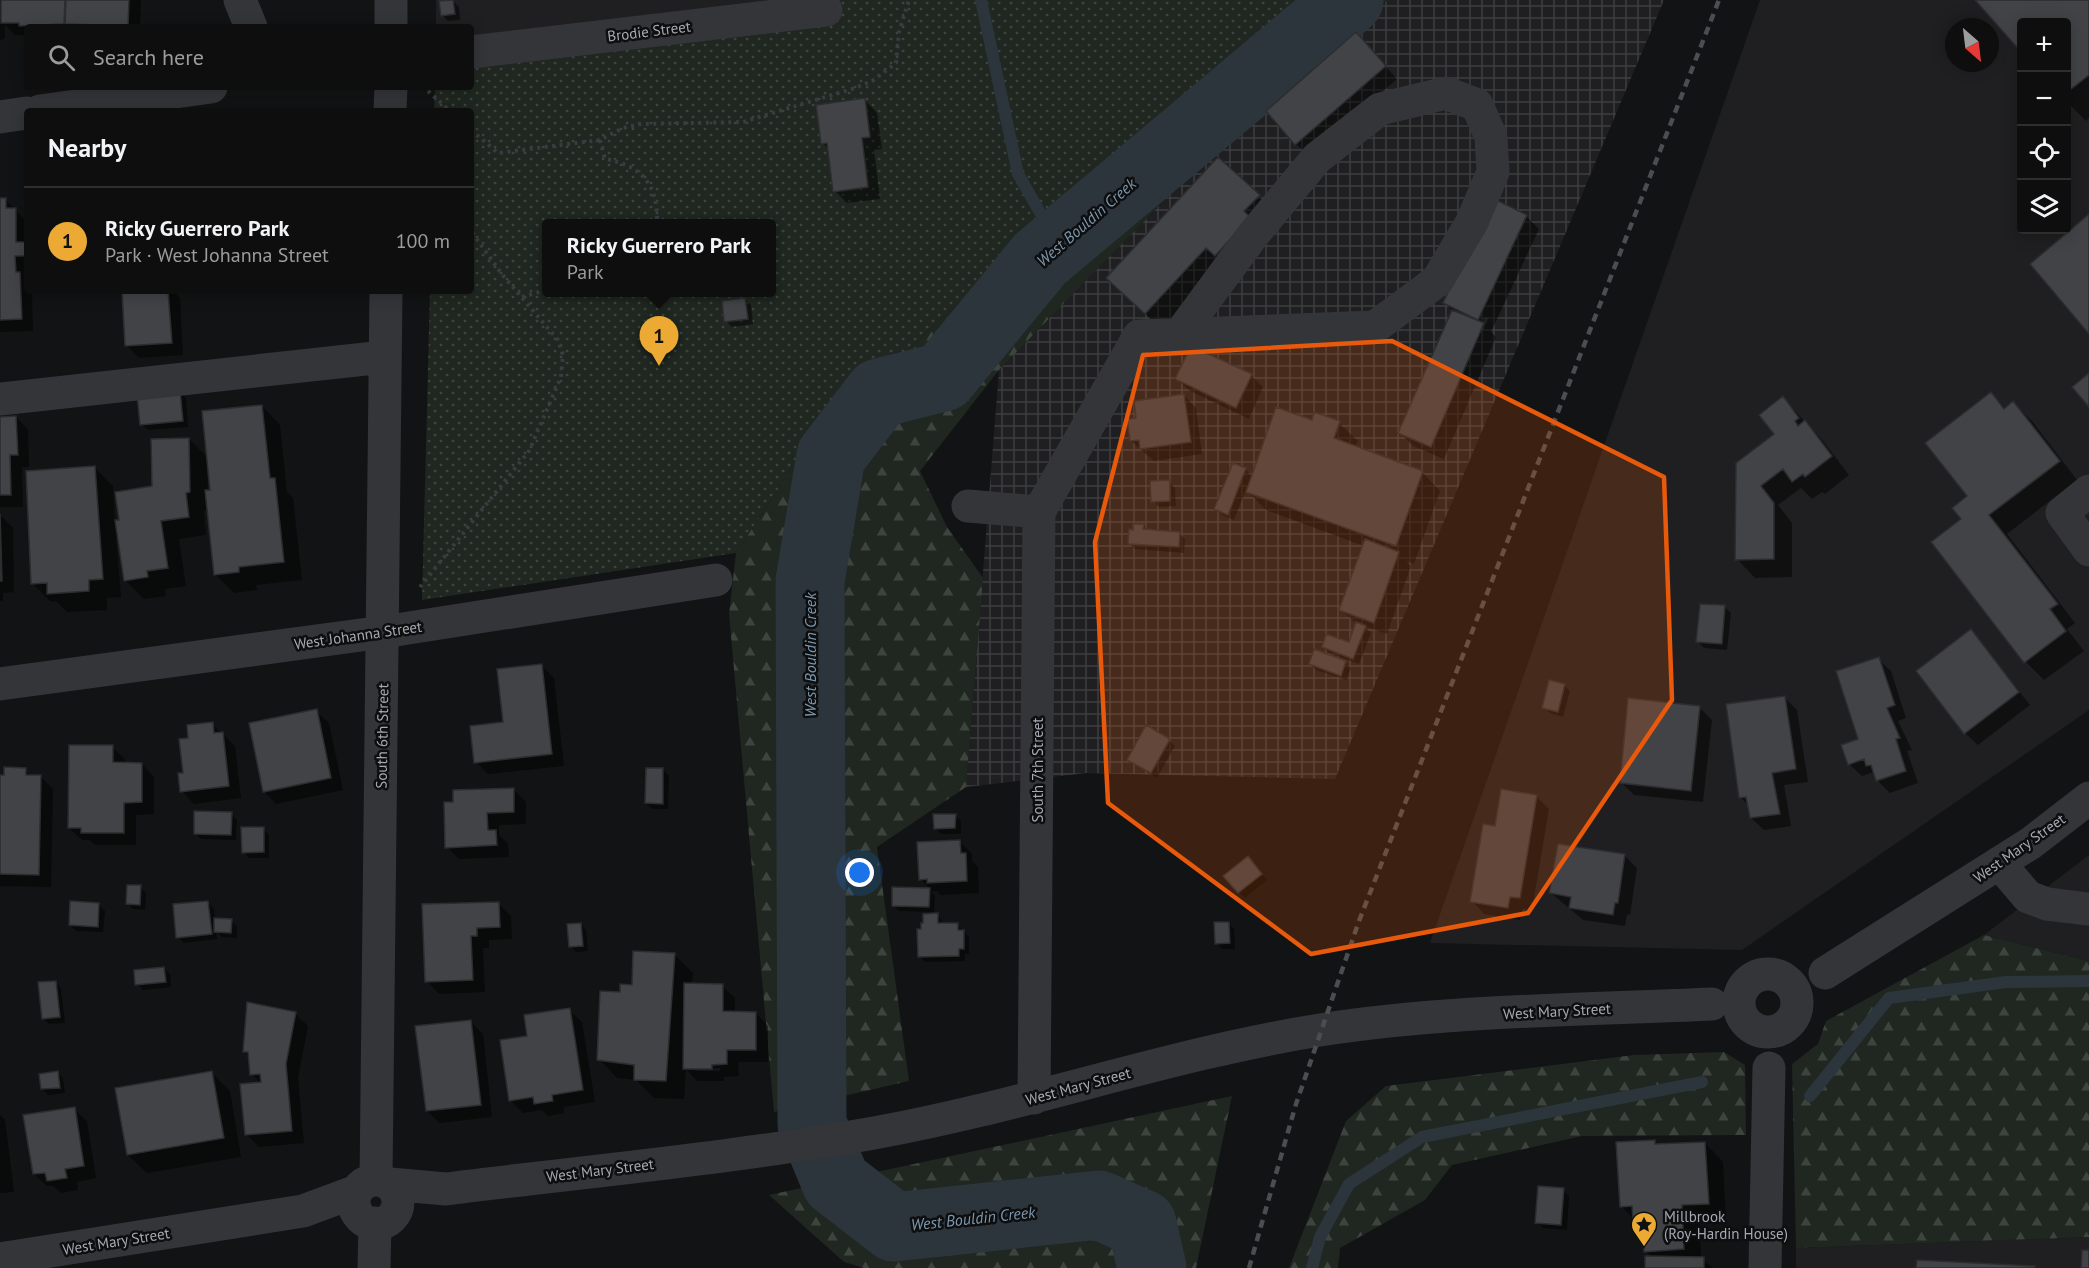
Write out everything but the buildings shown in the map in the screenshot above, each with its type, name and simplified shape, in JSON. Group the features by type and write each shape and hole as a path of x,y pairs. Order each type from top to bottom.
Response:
{"street":[{"path":"240,0 250,24"},
{"path":"391,0 391,24"},
{"name":"Brodie Street","path":"474,52 826,10"},
{"path":"61,108 190,90"},
{"path":"390,108 391,90"},
{"path":"968,506 1039,512 1139,336 1375,327 1437,281 1472,222 1493,172 1491,137 1477,105 1446,93 1380,109 1317,158 1253,235 1180,334"},
{"path":"0,117 24,113"},
{"name":"South 6th Street","path":"374,1268 386,294"},
{"path":"0,399 384,357"},
{"path":"2089,491 2062,513 2089,550"},
{"name":"South 7th Street","path":"1035,1098 1039,512"},
{"name":"West Johanna Street","path":"0,684 383,632 716,580"},
{"name":"West Mary Street","path":"0,1259 446,1189 845,1137 1035,1098 1177,1059 1320,1030 1434,1017 1760,1007 1825,973 2031,843 2089,798"},
{"path":"1999,863 2028,897 2047,904 2089,909"},
{"path":"1760,1007 1769,1068 1765,1268"}],"path":[{"path":"474,132 498,153 600,140 622,128 641,124 743,122 872,81 896,63 899,32 909,0"},
{"path":"427,90 447,108"},
{"path":"600,140 605,159 625,162 643,175 654,196 656,219"},
{"path":"414,595 529,452 561,377 563,355 558,340 474,235"},
{"path":"522,297 542,291"}],"highlighted area":[{"path":"1392,341 1664,477 1672,700 1528,913 1311,954 1108,803 1095,542 1143,355"}],"shaded area":[{"path":"436,0 772,0 474,38 474,24 436,24"},
{"path":"1388,0 1664,0 1335,779 1086,773 966,787 999,370 1255,107"},
{"path":"1760,0 2089,0 2089,710 1742,950 1430,943"},
{"path":"2089,855 2089,961 1984,935"},
{"path":"2089,1237 2089,1268 1796,1268 1796,1248"}],"green space":[{"path":"772,0 1315,0 1118,155 809,442 736,553 422,600 430,294 474,294 474,108 434,108 435,90 474,90 474,38"},
{"path":"1315,0 1388,0 1255,107 999,370 920,471 947,527 983,578 966,787 877,847 909,1081 774,1112 729,614 736,553 809,442 1118,155"},
{"path":"1984,935 2089,961 2089,1237 1796,1248 1792,1064 1818,1044 1826,1021"},
{"path":"1724,1052 1745,1065 1746,1135 1582,1136 1452,1165 1425,1200 1340,1248 1338,1268 1289,1268 1346,1121 1386,1086 1634,1055"},
{"path":"1232,1096 1196,1268 864,1268 844,1262 769,1195"}],"waterway":[{"path":"981,0 1018,174 1058,244"},
{"name":"West Bouldin Creek","path":"1152,1268 1142,1224 1099,1205 894,1227 836,1182 812,1124 810,581 831,456 879,393 943,377 1040,259 1349,0"},
{"path":"1810,1096 1889,998 2006,982 2089,981"},
{"path":"1312,1268 1320,1237 1349,1184 1422,1137 1702,1082"}],"railway":[{"path":"1249,1268 1296,1104 1359,921 1719,0"}],"place":[{"name":"Ricky Guerrero Park","path":"659,366"},
{"name":"Millbrook (Roy-Hardin House)","path":"1644,1248"}]}
